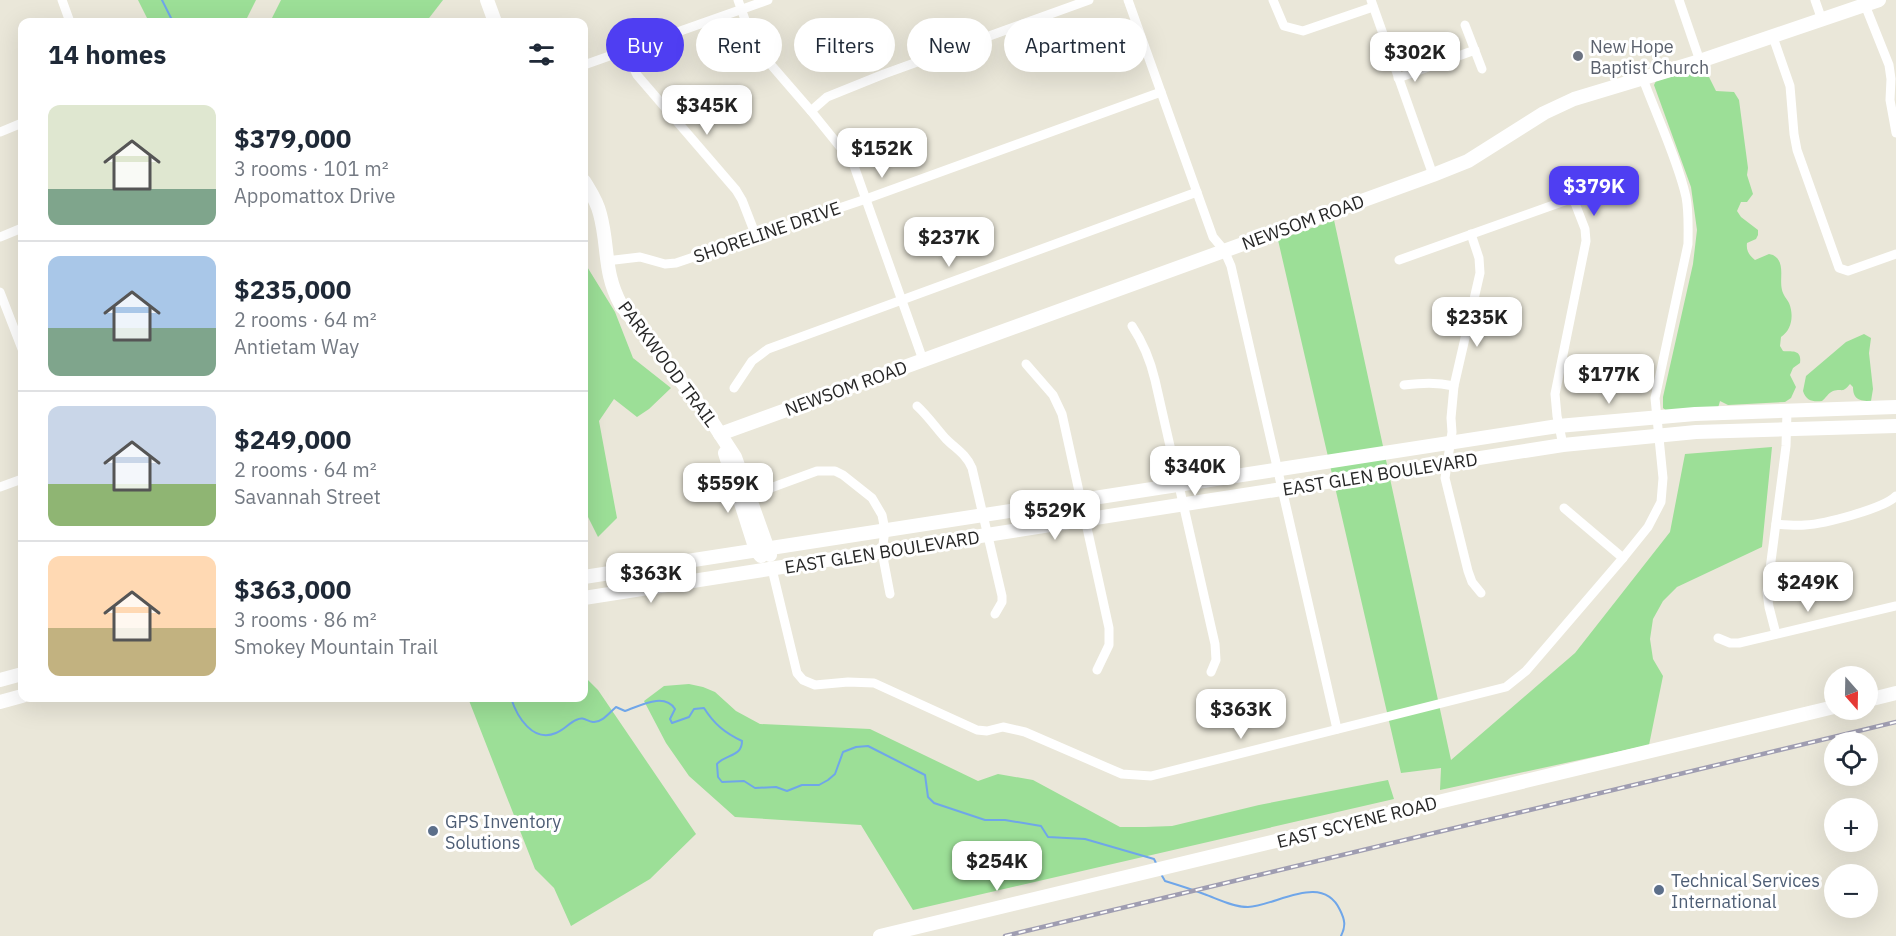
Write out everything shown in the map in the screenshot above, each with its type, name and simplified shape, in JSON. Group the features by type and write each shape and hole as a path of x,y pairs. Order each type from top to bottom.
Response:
{"street":[{"path":"62,0 69,18"},
{"path":"487,0 494,18"},
{"path":"684,27 740,5 768,0"},
{"path":"811,111 827,97 884,74 1089,0"},
{"path":"1128,0 1213,237 1224,250 1236,283 1336,729"},
{"path":"1272,0 1284,26 1296,31 1303,31 1372,3 1433,175"},
{"path":"1679,0 1700,61"},
{"path":"1815,0 1822,20"},
{"name":"NEWSOM ROAD","path":"723,439 923,360 1433,175 1468,161 1544,113 1574,99 1700,61 1879,0"},
{"path":"740,5 753,42 759,51 848,156 866,199 923,360"},
{"path":"1865,5 1889,65 1890,100 1896,133"},
{"path":"1465,25 1482,69"},
{"path":"1773,37 1790,86 1797,150 1839,268 1842,271 1848,271 1896,254"},
{"path":"1398,78 1475,50"},
{"path":"588,64 606,57"},
{"path":"636,72 736,190 756,236"},
{"path":"772,569 797,673 803,680 815,685 848,682 874,683 977,730 987,731 1003,727 1025,732 1122,774 1151,776 1506,687 1526,671 1623,558 1648,527 1661,502 1663,478 1655,398 1688,244 1688,226 1686,197 1643,79"},
{"name":"SHORELINE DRIVE","path":"606,261 640,257 670,265 866,199 1161,92"},
{"path":"1,128 18,124"},
{"name":"PARKWOOD TRAIL","path":"588,187 600,214 606,261 611,282 621,304 735,457 744,497 762,549 772,569"},
{"path":"734,388 752,361 768,349 1197,192"},
{"path":"1400,260 1573,198 1585,230 1586,241 1555,394 1558,426 1563,445"},
{"path":"0,237 18,230"},
{"path":"1471,234 1479,258 1480,273 1454,386 1450,418 1451,442 1445,478 1468,571 1472,582 1481,593"},
{"path":"0,292 18,337"},
{"path":"1132,326 1149,356 1179,484 1215,644 1216,660 1211,672"},
{"path":"1026,363 1058,403 1081,500 1109,628 1109,645 1096,670"},
{"path":"1404,385 1425,382 1454,386"},
{"path":"917,406 968,459 972,468 1002,596 1002,602 996,614"},
{"name":"EAST GLEN BOULEVARD","path":"588,576 1558,426 1656,416 1896,407"},
{"path":"1776,634 1767,592 1787,429 1787,411"},
{"name":"EAST GLEN BOULEVARD","path":"588,597 1563,445 1658,435 1896,426"},
{"path":"744,497 818,471 835,471 843,475 876,502 882,515 885,530 882,552 891,594"},
{"path":"0,487 18,480"},
{"path":"1776,524 1818,523 1883,505 1896,496"},
{"path":"1564,508 1623,558"},
{"path":"1718,638 1730,643 1739,643 1896,606"},
{"path":"0,680 18,675"},
{"path":"1878,698 1896,693"},
{"path":"0,702 18,697"},
{"name":"EAST SCYENE ROAD","path":"880,936 1824,709"}],"green space":[{"path":"138,0 256,0 247,18 147,18"},
{"path":"281,0 443,0 429,18 272,18"},
{"path":"1701,68 1705,69 1716,91 1734,92 1739,100 1747,175 1753,194 1747,202 1741,202 1737,211 1758,230 1756,239 1747,243 1751,256 1755,260 1769,254 1777,258 1779,262 1782,290 1789,303 1792,317 1788,330 1781,337 1780,346 1783,351 1798,353 1800,363 1793,368 1790,375 1796,387 1791,398 1785,402 1728,405 1720,401 1718,408 1668,412 1663,408 1663,397 1693,264 1697,230 1691,187 1654,85 1656,81"},
{"path":"1334,220 1451,760 1575,653 1670,532 1685,454 1772,447 1762,547 1677,587 1663,601 1653,619 1650,639 1653,659 1663,676 1649,745 1440,790 1441,768 1401,773 1278,240"},
{"path":"588,268 615,312 633,358 671,388 637,417 614,399 599,421 617,518 598,537 588,517"},
{"path":"1864,334 1871,338 1869,353 1873,389 1871,401 1858,398 1850,384 1844,390 1831,392 1822,401 1808,399 1803,391 1806,376 1846,342"},
{"path":"588,680 598,690 696,834 650,879 571,926 554,888 535,869 470,702 588,702"},
{"path":"689,684 715,692 736,711 760,724 870,729 978,781 998,774 1033,780 1120,827 1172,826 1259,805 1388,780 1394,799 913,910 861,825 735,817 689,776 666,743 644,701 664,686"}],"waterway":[{"path":"162,0 171,18"},
{"path":"513,702 517,713 527,726 533,731 548,735 559,732 579,719 600,721 616,707 625,711 652,702 665,701 675,709 670,719 672,723 689,717 694,709 704,708 720,728 742,741 736,753 717,764 718,777 722,782 744,781 755,788 776,787 787,791 802,785 819,785 835,774 843,752 856,747 868,746 925,775 928,797 934,803 985,820 1005,820 1041,826 1048,837 1085,839 1154,859 1156,863"},
{"path":"1161,874 1165,881 1242,907 1259,905 1298,894 1322,893 1332,899 1342,914 1344,926 1341,936"}],"railway":[{"path":"1005,936 1896,722"}],"place":[{"name":"New Hope Baptist Church","path":"1578,56"},
{"name":"GPS Inventory Solutions","path":"433,831"},
{"name":"Technical Services International","path":"1659,890"}]}
